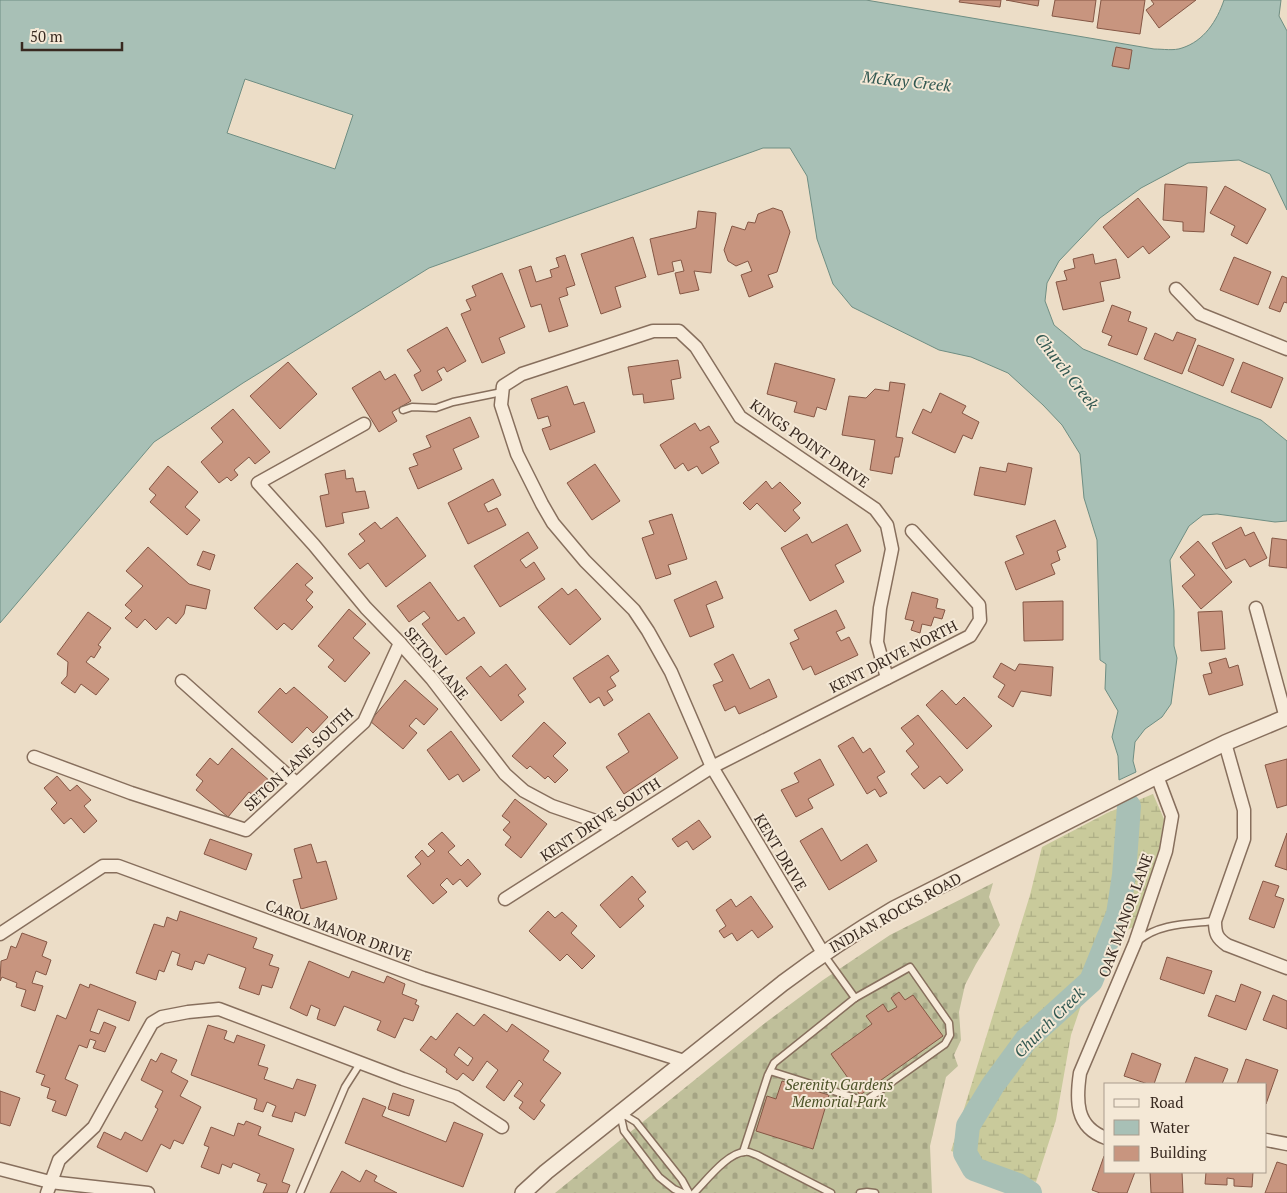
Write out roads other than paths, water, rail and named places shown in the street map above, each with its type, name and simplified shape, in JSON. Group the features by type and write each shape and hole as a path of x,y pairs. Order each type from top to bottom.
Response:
{"street":[{"path":"1176,289 1200,314 1287,349"},
{"name":"KINGS POINT DRIVE","path":"502,392 503,386 522,374 653,331 679,332 696,347 740,417 875,509 887,525 892,548 880,608 877,642 887,678"},
{"path":"502,392 501,405 517,454 542,504 554,523 585,561 634,610 648,631 671,672 712,767"},
{"name":"SETON LANE","path":"364,424 258,483 314,545 366,608 432,679 505,774 524,791 552,806 616,828"},
{"name":"KENT DRIVE NORTH","path":"712,767 970,636 980,620 979,605 912,531"},
{"path":"1256,608 1286,717"},
{"name":"SETON LANE SOUTH","path":"34,757 131,793 246,830 364,722 400,643"},
{"path":"182,681 296,783"},
{"name":"INDIAN ROCKS ROAD","path":"523,1193 620,1112 823,953 894,909 1156,776 1225,743 1286,717"},
{"path":"1225,743 1244,810 1244,838 1215,922 1215,932 1219,940 1227,945 1287,968"},
{"name":"KENT DRIVE SOUTH","path":"505,899 712,767"},
{"name":"KENT DRIVE","path":"712,767 823,953"},
{"name":"OAK MANOR LANE","path":"1104,1137 1099,1136 1086,1124 1078,1109 1077,1093 1080,1073 1135,943 1166,850 1172,816 1156,776"},
{"name":"CAROL MANOR DRIVE","path":"0,934 103,866 118,866 423,978 684,1061"},
{"path":"49,1187 59,1160 94,1127 152,1023 162,1017 188,1012 219,1009 403,1079 456,1097 502,1127"},
{"path":"1267,1140 1287,1144"},
{"path":"0,1169 49,1187 148,1193"}],"lane":[{"path":"403,410 412,407 436,408 453,402 502,392"},
{"path":"1135,943 1147,933 1170,926 1215,922"},
{"path":"823,953 855,998"},
{"path":"743,1152 770,1071 774,1063 855,998 910,967 949,1024 950,1035 945,1044 865,1101 770,1071"},
{"path":"300,1193 345,1088 361,1062"},
{"path":"620,1112 624,1130 659,1177 674,1189 683,1193"},
{"path":"620,1112 636,1122 682,1180 689,1193"},
{"path":"694,1193 725,1162 737,1153 746,1151 832,1193"},
{"path":"860,1193 875,1193"}],"water":[{"name":"McKay Creek","path":"0,0 866,0 1154,49 1172,50 1190,45 1203,35 1218,15 1224,0 1281,0 1279,16 1287,31 1287,210 1270,174 1239,160 1188,163 1141,188 1100,218 1059,261 1047,283 1045,301 1054,325 1083,349 1261,420 1287,441 1287,521 1275,522 1217,514 1203,515 1189,526 1170,560 1174,611 1174,646 1177,658 1171,704 1162,717 1145,729 1135,742 1133,761 1136,772 1119,780 1118,756 1112,737 1118,711 1105,689 1106,664 1100,660 1097,540 1084,498 1080,454 1062,425 1008,373 971,357 939,350 852,307 833,284 817,239 807,176 790,148 763,148 429,268 243,383 154,442 0,623","holes":["245,79 353,115 335,169 227,133"]}],"waterway":[{"name":"Church Creek","path":"1030,1193 1018,1185 974,1169 965,1153 968,1126 993,1085 1026,1040 1091,981 1118,914 1124,875 1129,806"}],"park label":[{"name":"Serenity Gardens Memorial Park","path":"839,1092"}]}
